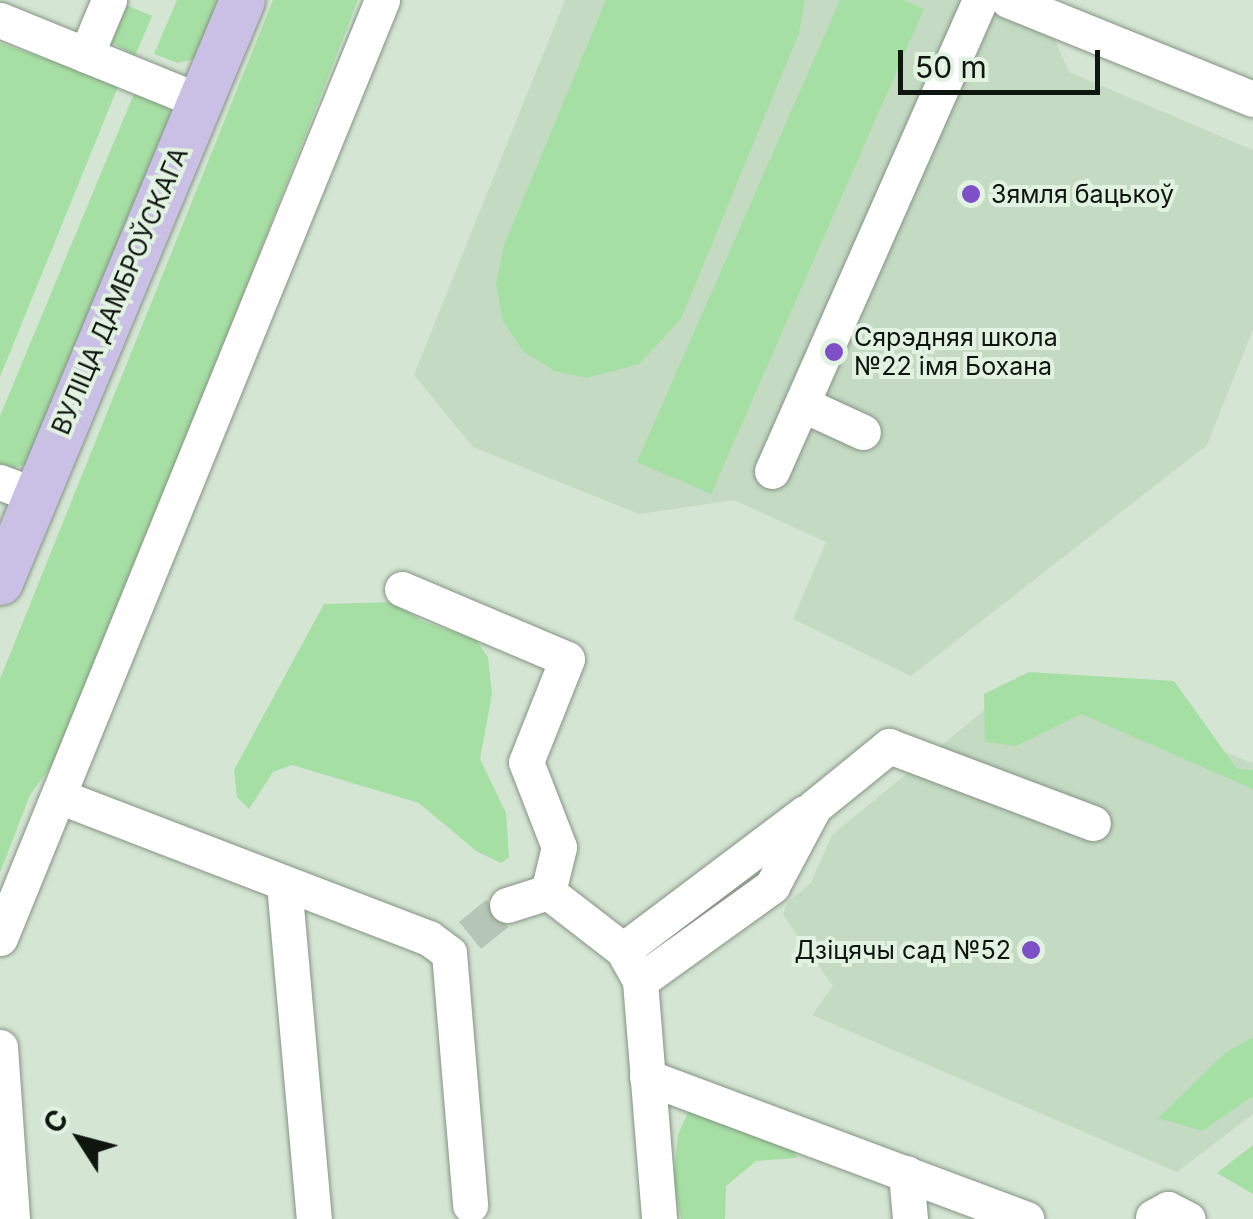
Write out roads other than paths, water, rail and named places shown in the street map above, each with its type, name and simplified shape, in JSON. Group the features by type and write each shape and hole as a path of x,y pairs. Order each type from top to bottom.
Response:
{"main road":[{"name":"ВУЛІЦА ДАМБРОЎСКАГА","path":"0,582 17,488 200,101 242,0"}],"street":[{"path":"86,55 109,0"},
{"path":"0,938 61,797 382,0"},
{"path":"772,471 980,0"},
{"path":"1008,0 1253,99"},
{"path":"0,20 200,101"},
{"path":"802,404 864,432"},
{"path":"402,589 567,660 526,762 559,846 548,892"},
{"path":"632,965 772,886 814,806 890,746 1092,823"},
{"path":"61,797 429,938 460,944 470,1205"},
{"path":"284,884 314,1219"},
{"path":"507,904 548,892"},
{"path":"548,892 632,965 647,1077 659,1219"},
{"path":"0,1047 12,1219"},
{"path":"647,1077 1026,1219"},
{"path":"906,1173 910,1219"}],"tunnel":[{"path":"470,935 507,905"}],"place":[{"name":"Зямля бацькоў","path":"971,194"},
{"name":"Сярэдняя школа №22 імя Бохана","path":"834,352"},
{"name":"Дзіцячы сад №52","path":"1031,950"}]}
